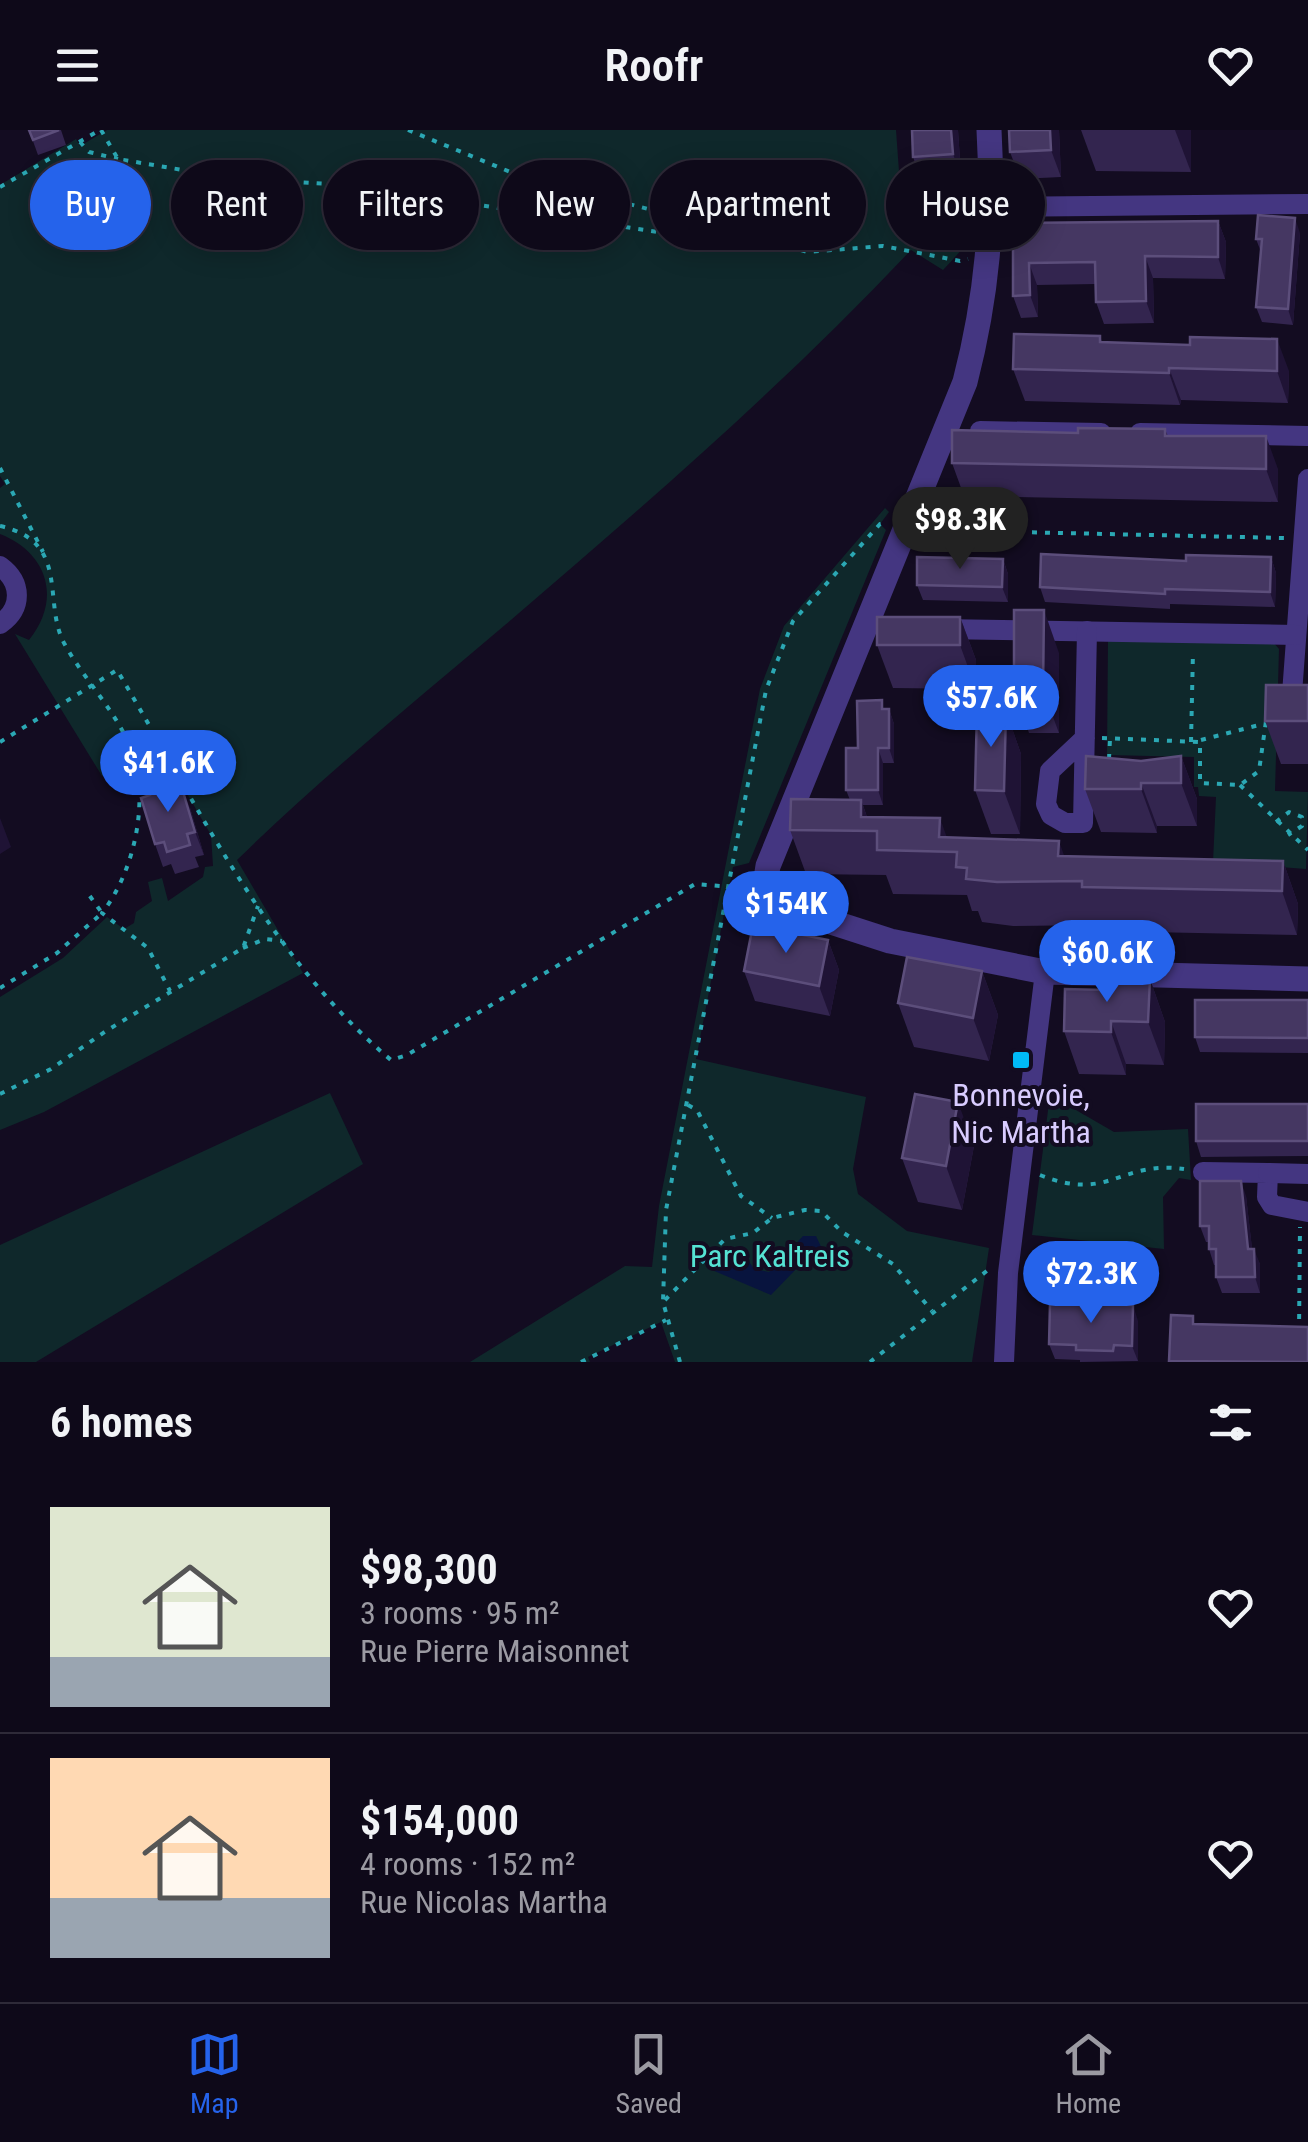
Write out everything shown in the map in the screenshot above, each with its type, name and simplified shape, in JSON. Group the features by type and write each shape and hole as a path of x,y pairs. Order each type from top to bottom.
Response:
{"street":[{"path":"989,130 991,160"},
{"path":"1045,207 1308,204"},
{"path":"990,250 982,315 948,430 909,524 891,627 768,866 764,891 785,907 890,940 1045,972 1308,979"},
{"path":"948,430 1308,436"},
{"path":"1299,707 1301,660 1296,635 1308,483"},
{"path":"0,566 10,573 18,593 12,614 0,624"},
{"path":"891,627 1296,635"},
{"path":"1085,738 1087,630"},
{"path":"1004,1362 1008,1273 1045,972"},
{"path":"1204,1172 1308,1174"},
{"path":"1268,1172 1267,1197 1272,1205 1304,1212"}],"path":[{"path":"0,188 100,130 118,160"},
{"path":"408,130 520,176 650,208"},
{"path":"80,142 89,152 118,160"},
{"path":"151,165 230,178 346,185 650,228"},
{"path":"866,247 883,246 960,261 989,259"},
{"path":"800,250 832,250"},
{"path":"0,468 55,582 63,641 129,744 137,785 130,856 114,896 102,913 57,952 0,988"},
{"path":"680,1362 663,1302 666,1210 766,690 779,648 794,620 880,524 1304,538"},
{"path":"0,526 28,539 44,557"},
{"path":"1191,742 1194,633"},
{"path":"0,742 117,670 258,906 318,990 391,1060 407,1055 695,884 729,885"},
{"path":"1263,724 1259,771 1240,785 1200,783 1202,738 1263,724 1272,714 1299,707"},
{"path":"1085,738 1200,742"},
{"path":"1109,758 1110,739"},
{"path":"1240,785 1308,850"},
{"path":"1276,822 1289,812 1302,816 1298,832 1288,835"},
{"path":"87,892 102,913 148,948 170,991"},
{"path":"244,948 258,906"},
{"path":"1086,922 1087,976"},
{"path":"0,1094 51,1069 244,948 265,939 285,941"},
{"path":"687,1104 697,1110 741,1196 772,1218"},
{"path":"1021,1167 1075,1187 1112,1184 1132,1170 1151,1166 1204,1172"},
{"path":"663,1302 725,1239 753,1233 772,1218 805,1210 822,1211 842,1232 893,1264 932,1311"},
{"path":"1298,1342 1304,1212"},
{"path":"870,1362 985,1270 1008,1273"},
{"path":"581,1362 666,1320"}],"green space":[{"path":"107,130 896,130 898,160 886,160 886,250 911,250 713,443 335,769 237,860 303,973 44,1112 0,1130 0,997 63,958 107,917 124,929 134,923 136,912 152,901 148,882 162,878 168,901 203,877 205,867 213,866 211,835 164,754 135,767 133,761 102,776 15,634 29,640 45,609 47,593 39,565 16,542 0,534 0,488 5,484 0,476 0,185 30,167 30,250 151,250 151,160 41,160 76,139 80,146"},
{"path":"911,250 960,250 943,270"},
{"name":"Parc Kaltreis","path":"885,508 889,512 880,524 886,530 749,863 733,867 696,1059 866,1097 853,1169 858,1194 907,1231 989,1248 972,1362 675,1362 661,1322 588,1357 590,1362 470,1362 625,1266 652,1267 659,1206 760,689 784,626"},
{"path":"1108,640 1273,642 1279,649 1275,791 1308,792 1306,869 1213,862 1216,797 1199,796 1198,787 1194,787 1194,757 1107,755"},
{"path":"330,1093 363,1164 36,1362 0,1362 0,1245"},
{"path":"1050,1095 1114,1132 1188,1129 1191,1180 1179,1178 1163,1197 1164,1249 1032,1235"}],"water":[{"path":"803,1236 816,1236 825,1255 801,1264 771,1295 712,1270 717,1259 730,1252 746,1257 754,1269 769,1272"}],"building":[{"path":"29,130 59,130 33,140"},
{"path":"912,130 951,130 953,154 913,157"},
{"path":"1009,130 1050,130 1051,150 1010,152"},
{"path":"1258,215 1295,218 1288,309 1256,307 1262,239 1256,239"},
{"path":"1218,221 1218,257 1145,256 1146,301 1096,302 1095,262 1029,263 1030,295 1013,296 1013,250 1045,250 1045,223"},
{"path":"1014,334 1100,336 1100,342 1190,345 1190,337 1277,339 1277,371 1013,369"},
{"path":"1078,428 1165,429 1165,436 1266,436 1266,469 952,463 952,430 1078,433"},
{"path":"1041,554 1186,561 1186,555 1271,557 1270,592 1165,589 1165,594 1040,587"},
{"path":"917,557 1003,559 1002,587 917,585"},
{"path":"1014,610 1044,610 1043,690 1014,690"},
{"path":"877,617 960,617 960,645 877,645"},
{"path":"1266,685 1308,685 1308,721 1265,721"},
{"path":"882,700 882,709 889,709 889,748 878,748 878,790 846,790 846,748 858,748 857,701"},
{"path":"977,710 1006,711 1004,791 975,790"},
{"path":"1086,756 1141,761 1181,756 1181,783 1141,783 1141,789 1085,789"},
{"path":"171,778 173,788 181,785 195,832 187,834 190,845 167,852 164,842 155,844 141,798 150,795 147,785"},
{"path":"791,799 861,800 861,817 940,818 939,837 1059,841 1058,856 1283,861 1282,891 1082,887 1082,881 966,879 967,868 956,867 957,852 877,850 877,831 790,830"},
{"path":"753,925 828,940 819,986 744,971"},
{"path":"907,957 982,971 973,1018 898,1003"},
{"path":"1107,977 1150,979 1148,1022 1111,1021 1111,1032 1064,1031 1065,989 1107,990"},
{"path":"1195,1000 1308,1000 1308,1038 1195,1037"},
{"path":"915,1094 958,1102 946,1166 902,1158"},
{"path":"1196,1104 1308,1104 1308,1141 1196,1141"},
{"path":"1200,1181 1241,1181 1248,1249 1254,1249 1255,1277 1216,1277 1216,1249 1209,1249 1209,1226 1200,1226"},
{"path":"1050,1304 1133,1305 1132,1346 1114,1345 1113,1351 1076,1350 1076,1345 1049,1344"},
{"path":"1171,1315 1193,1316 1193,1324 1308,1327 1308,1362 1169,1361"}],"place":[{"name":"Bonnevoie, Nic Martha","path":"1021,1060"}]}
